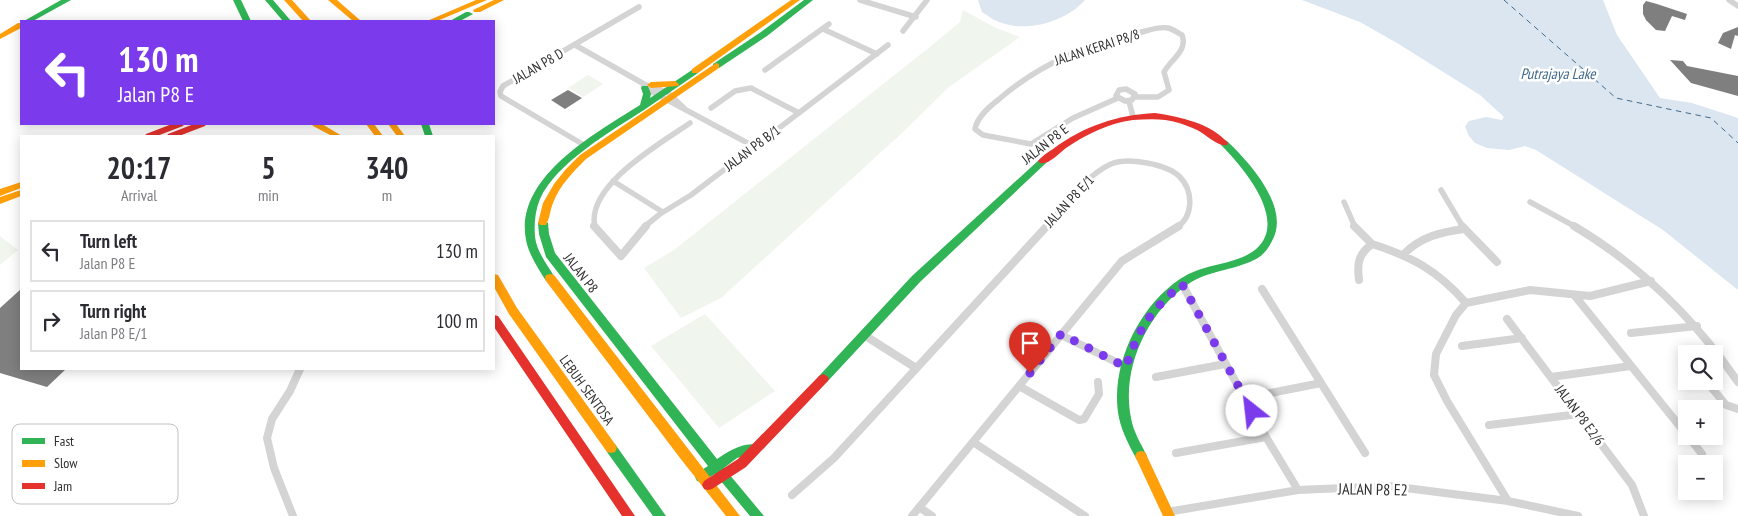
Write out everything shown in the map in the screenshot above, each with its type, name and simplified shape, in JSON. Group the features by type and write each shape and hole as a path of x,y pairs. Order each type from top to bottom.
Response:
{"street":[{"path":"30,20 67,0"},
{"path":"237,0 247,20"},
{"path":"269,0 286,20"},
{"path":"288,0 306,20"},
{"path":"332,0 357,20"},
{"path":"433,20 483,0"},
{"path":"455,20 500,0"},
{"name":"JALAN P8","path":"734,516 565,299 534,249 530,238 530,226 534,203 542,187 556,169 584,145 644,105 665,96 675,84 756,30 796,0"},
{"name":"JALAN P8","path":"758,516 723,476 550,254 543,228 548,203 556,186 575,163 665,96 764,34 809,0"},
{"path":"860,0 916,17"},
{"path":"903,30 916,17 927,0"},
{"path":"1729,0 1738,6"},
{"name":"JALAN P8 D","path":"584,145 501,96 500,92 503,86 639,8"},
{"path":"765,70 829,24"},
{"path":"0,37 20,26"},
{"name":"JALAN KERAI P8/8","path":"1118,98 1072,118 1031,144 983,135 975,129 978,120 1008,90 1060,57 1156,28 1168,28 1177,32 1184,38 1184,44 1180,53 1165,70 1164,75 1169,90 1161,97 1135,96"},
{"path":"824,29 877,54"},
{"path":"575,45 647,85 665,96 675,106 684,108 754,147"},
{"name":"JALAN P8 B/1","path":"613,181 596,205 594,226 621,256 638,231 661,210 691,195 888,45"},
{"path":"647,85 675,84"},
{"path":"644,105 647,85"},
{"path":"711,108 742,88 751,88 799,113"},
{"path":"1122,89 1130,90 1135,96 1129,101 1118,98 1116,94 1122,89"},
{"path":"1129,101 1133,117"},
{"name":"JALAN P8 E","path":"708,485 742,462 803,401 921,274 1022,180 1065,143 1085,131 1102,124 1133,117 1153,116 1176,120 1201,128 1221,140 1237,153 1246,164 1257,180 1270,210 1270,237 1266,245 1256,254 1239,262 1199,273 1182,284 1161,302 1148,317 1135,339 1126,367 1124,384 1126,418 1141,458 1168,514"},
{"path":"661,210 613,181 635,162 690,123"},
{"path":"152,135 177,125"},
{"path":"174,135 199,125"},
{"path":"318,125 336,135"},
{"path":"326,125 337,135"},
{"name":"JALAN P8 E/1","path":"792,495 834,458 1095,173 1113,163 1135,161 1160,166 1180,177 1188,190 1191,206 1183,223 1122,261 912,516"},
{"path":"0,193 20,185"},
{"path":"1441,190 1464,229 1497,262"},
{"path":"0,201 20,193"},
{"path":"1344,202 1350,223 1360,236 1372,244 1404,254 1431,268 1451,285 1466,303"},
{"path":"1530,202 1561,217 1613,249 1651,281 1713,344 1738,382"},
{"path":"1404,254 1411,245 1441,232 1464,229"},
{"path":"1359,280 1357,265 1361,251 1372,244"},
{"name":"LEBUH SENTOSA","path":"495,280 513,311 660,516"},
{"path":"1508,501 1447,401 1434,375 1436,354 1456,315 1466,303 1530,290 1590,296 1651,281"},
{"path":"1182,284 1266,437 1298,490"},
{"path":"1262,289 1365,453"},
{"path":"1575,296 1678,424"},
{"name":"JALAN P8 E2/6","path":"1507,319 1632,485 1644,516"},
{"path":"495,321 629,516"},
{"path":"1631,333 1697,326"},
{"path":"1061,334 1126,367"},
{"path":"864,335 916,368"},
{"path":"1462,346 1522,338"},
{"path":"1156,377 1226,364"},
{"path":"1551,377 1631,366"},
{"path":"293,516 274,468 266,438 272,419 290,391 300,370"},
{"path":"1019,386 1079,420 1084,419 1099,394 1098,382"},
{"path":"1245,398 1322,383"},
{"path":"1714,390 1726,405 1738,409"},
{"path":"1489,425 1579,414"},
{"path":"1176,453 1266,437"},
{"path":"973,442 1085,516"},
{"path":"1695,445 1702,454"},
{"path":"702,476 734,454 753,449"},
{"name":"JALAN P8 E2","path":"1168,514 1298,490 1390,486 1508,501 1578,516"},
{"path":"920,507 932,516"}],"shaded area":[{"path":"963,10 996,28 1020,37 949,87 902,133 721,298 681,318 644,268 674,250 931,46 960,22"},
{"path":"588,75 603,84 583,97 568,88"},
{"path":"0,236 18,250 0,265"},
{"path":"705,314 775,391 719,428 651,346"}],"water":[{"path":"978,0 1085,0 1077,8 1056,20 1033,26 1021,26 1010,25 992,19 982,12"},
{"name":"Putrajaya Lake","path":"1302,0 1603,0 1617,35 1660,98 1692,103 1738,118 1738,290 1663,230 1536,150 1525,146 1509,150 1487,148 1475,143 1469,136 1465,126 1469,121 1486,117 1502,120 1504,117 1480,95 1360,22"}],"building":[{"path":"1646,1 1687,14 1685,20 1672,16 1665,31 1656,30 1643,14 1643,5"},
{"path":"1738,27 1738,36 1735,35 1731,49 1718,43 1723,33"},
{"path":"1670,60 1683,61 1687,66 1738,76 1738,96 1691,83"},
{"path":"568,90 582,98 565,109 551,100"},
{"path":"20,290 20,370 65,370 47,387 0,373 0,308"}],"ferry route":[{"path":"1504,0 1616,98 1711,118 1738,143"}],"traffic: fast":[{"path":"30,20 67,0"},
{"path":"237,0 247,20"},
{"path":"269,0 286,20"},
{"path":"716,66 764,34 809,0"},
{"path":"456,20 469,14"},
{"path":"550,278 535,253 530,237 530,217 536,198 546,182 576,152 695,71"},
{"path":"644,105 647,94 645,88"},
{"path":"425,125 429,135"},
{"path":"1141,456 1125,418 1123,397 1125,375 1140,333 1166,296 1183,282 1209,269 1243,261 1251,257 1264,247 1271,234 1272,221 1263,191 1244,164 1224,143"},
{"path":"823,379 916,279 1043,161"},
{"path":"543,223 550,254 723,476 758,516"},
{"path":"611,448 660,516"},
{"path":"701,477 734,454 753,449"}],"traffic: slow":[{"path":"288,0 306,20"},
{"path":"332,0 356,20"},
{"path":"433,20 483,0"},
{"path":"477,10 500,0"},
{"path":"695,71 796,0"},
{"path":"0,37 20,26"},
{"path":"543,223 548,203 557,186 583,157 716,66"},
{"path":"651,85 675,84"},
{"path":"318,125 336,135"},
{"path":"371,125 378,135"},
{"path":"393,125 400,135"},
{"path":"0,193 20,185"},
{"path":"0,201 20,193"},
{"path":"550,278 684,454 734,516"},
{"path":"495,280 513,311 611,448"},
{"path":"1141,456 1169,516"}],"traffic: jam":[{"path":"1043,161 1064,145 1085,133 1108,123 1131,117 1155,116 1178,120 1201,128 1224,143"},
{"path":"152,135 177,125"},
{"path":"174,135 199,125"},
{"path":"495,320 629,516"},
{"path":"708,485 742,463 823,379"}],"route":[{"path":"1030,373 1061,334 1126,367 1135,339 1148,317 1161,302 1182,284 1252,411"}]}
